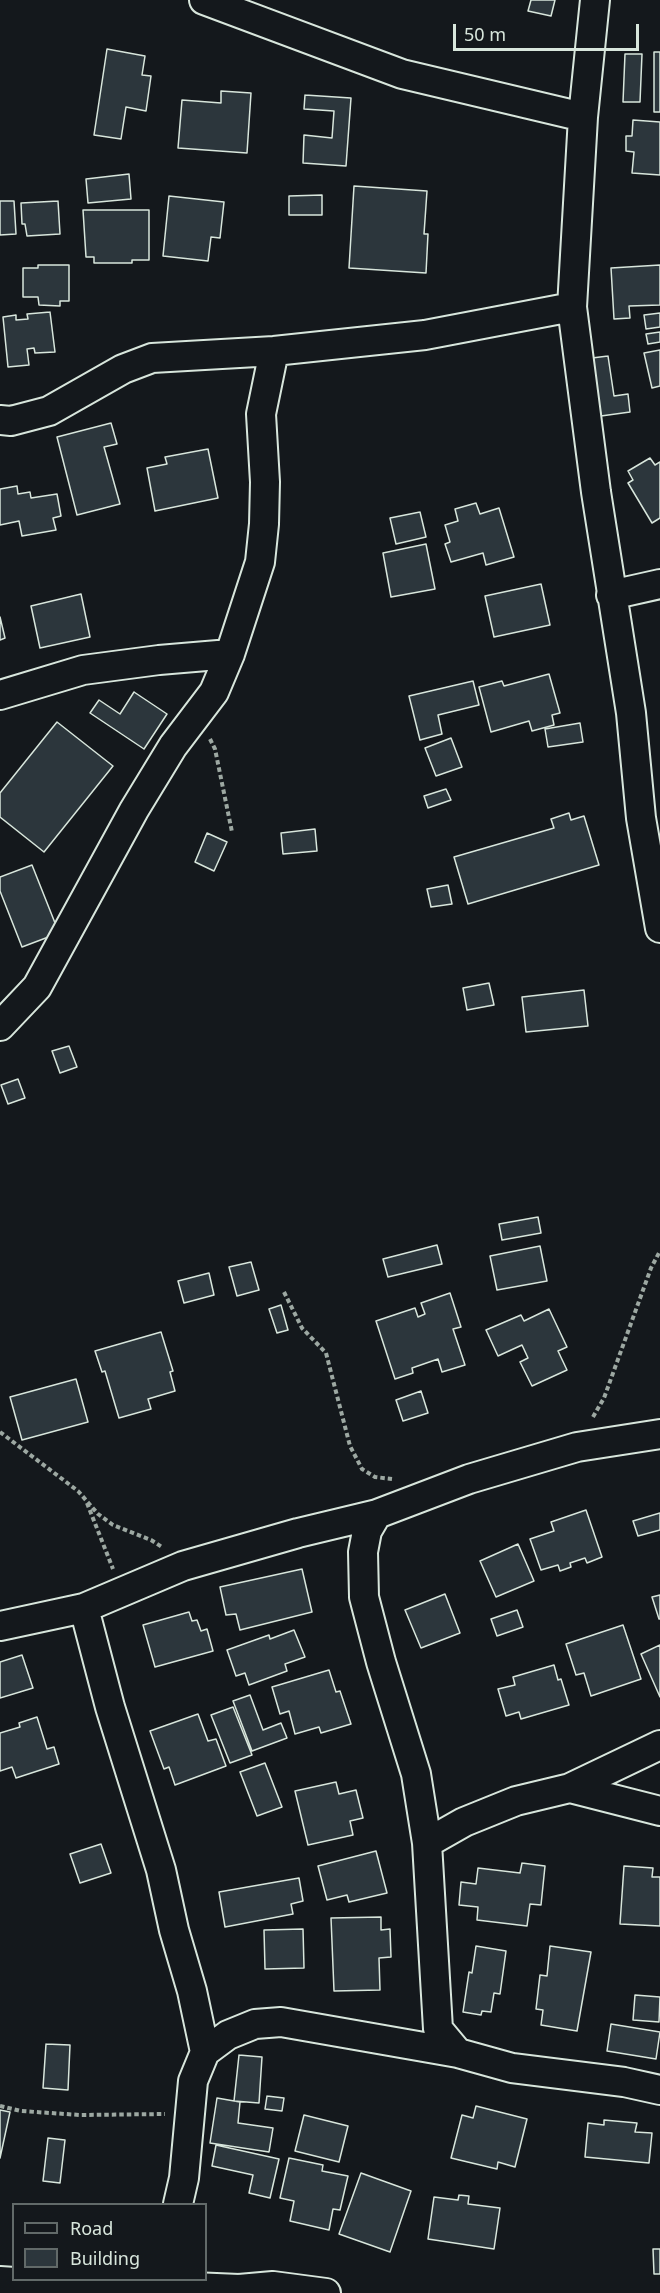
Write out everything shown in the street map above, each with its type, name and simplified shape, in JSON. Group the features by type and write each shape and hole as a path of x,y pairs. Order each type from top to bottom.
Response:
{"street":[{"path":"204,0 402,74 583,117"},
{"path":"595,0 583,117 572,307 611,595 631,713 641,818 660,928"},
{"path":"0,420 11,421 49,411 123,369 152,358 274,351 425,335 572,307"},
{"path":"0,1026 37,987 134,810 173,746 214,692 230,654 260,562 265,482 261,414 274,351"},
{"path":"611,595 660,584"},
{"path":"0,695 83,670 230,654"},
{"path":"0,1626 84,1608 187,1565 298,1533 377,1514 470,1479 577,1447 660,1434"},
{"path":"377,1514 367,1531 363,1552 364,1597 381,1662 416,1774 427,1843 438,2029 458,2053"},
{"path":"84,1608 110,1707 161,1870 205,2052"},
{"path":"427,1843 464,1822 516,1801 570,1788 660,1745"},
{"path":"570,1788 660,1811"},
{"path":"178,2203 184,2178 193,2081 205,2052 228,2035 255,2024 281,2022 458,2053 512,2068 624,2082 660,2090"},
{"path":"0,2281 60,2285 135,2281 239,2289 273,2286 326,2293"}],"path":[{"path":"198,714 215,749 232,832"},
{"path":"577,1447 604,1398 651,1268 660,1251"},
{"path":"284,1292 302,1329 326,1353 350,1446 362,1469 375,1477 390,1478 428,1494"},
{"path":"0,1432 60,1476 86,1499 98,1514 113,1525 151,1539 187,1565"},
{"path":"86,1499 122,1592"},
{"path":"0,2106 21,2111 80,2115 190,2114"}],"building":[{"path":"531,0 555,0 551,16 528,11"},
{"path":"107,49 145,56 142,75 151,76 146,111 126,107 121,139 94,135"},
{"path":"654,52 660,52 660,112 654,112"},
{"path":"625,54 642,54 640,102 623,102"},
{"path":"221,91 251,93 247,153 178,148 182,100 221,103"},
{"path":"305,95 351,98 346,166 303,163 304,135 332,138 334,111 304,109"},
{"path":"633,120 660,122 660,175 632,173 634,152 626,151 626,136 632,136"},
{"path":"129,174 131,199 88,203 86,179"},
{"path":"354,186 427,191 424,234 428,234 426,273 349,268"},
{"path":"322,195 322,215 289,215 289,196"},
{"path":"169,196 224,202 220,238 211,237 208,261 163,256"},
{"path":"0,201 14,201 16,234 0,235"},
{"path":"58,201 60,234 27,236 25,224 22,224 21,203"},
{"path":"83,210 149,210 149,260 132,260 132,263 94,263 94,257 86,257"},
{"path":"38,265 69,265 69,301 60,301 60,306 39,305 38,297 23,297 23,268 38,268"},
{"path":"660,265 660,305 629,306 630,318 614,319 611,268"},
{"path":"50,312 55,352 35,353 34,348 27,349 29,365 8,367 3,317 16,315 16,320 28,319 27,314"},
{"path":"660,313 660,327 646,329 644,315"},
{"path":"660,332 660,342 648,344 646,334"},
{"path":"660,350 660,386 652,388 644,353"},
{"path":"608,356 614,396 628,394 630,412 601,416 592,358"},
{"path":"111,423 117,444 104,447 120,504 77,515 57,437"},
{"path":"208,449 218,498 155,511 147,468 167,464 165,457"},
{"path":"650,458 655,465 660,462 660,518 652,523 628,483 633,480 628,471"},
{"path":"17,486 18,494 30,492 31,498 57,494 61,516 53,518 56,530 22,536 19,521 0,525 0,489"},
{"path":"476,503 480,514 499,508 514,557 486,565 483,553 451,562 445,544 450,542 445,525 458,521 455,509"},
{"path":"420,512 426,537 396,544 390,518"},
{"path":"426,544 435,589 391,597 383,553"},
{"path":"541,584 550,625 494,637 485,596"},
{"path":"81,594 90,637 40,648 31,606"},
{"path":"0,617 5,638 0,640"},
{"path":"549,674 560,713 552,715 554,725 532,731 529,721 491,732 479,687 502,681 504,686"},
{"path":"473,681 479,705 438,715 442,734 420,740 409,696"},
{"path":"134,692 167,714 144,749 90,713 99,700 120,714"},
{"path":"57,722 113,766 44,852 0,817 0,793"},
{"path":"580,723 583,742 548,747 545,729"},
{"path":"451,738 462,767 436,776 425,748"},
{"path":"446,789 451,800 428,808 424,796"},
{"path":"569,813 571,820 584,816 599,865 468,904 454,857 554,828 551,819"},
{"path":"315,829 317,851 283,854 281,833"},
{"path":"207,833 227,842 214,871 195,862"},
{"path":"32,865 59,933 22,947 0,891 0,877"},
{"path":"448,885 452,904 431,907 427,889"},
{"path":"489,983 494,1005 467,1010 463,988"},
{"path":"584,990 588,1026 526,1032 522,997"},
{"path":"69,1046 77,1067 60,1073 52,1051"},
{"path":"18,1079 25,1098 8,1104 1,1085"},
{"path":"538,1217 541,1233 502,1240 499,1224"},
{"path":"437,1245 442,1264 388,1277 383,1259"},
{"path":"540,1246 547,1281 497,1290 490,1256"},
{"path":"251,1262 259,1290 237,1296 229,1267"},
{"path":"209,1273 214,1295 184,1303 178,1281"},
{"path":"450,1293 461,1327 453,1329 465,1365 442,1372 438,1359 412,1368 413,1373 395,1379 376,1321 415,1308 418,1317 425,1314 421,1303"},
{"path":"281,1305 288,1330 277,1333 269,1309"},
{"path":"549,1309 567,1347 558,1351 567,1370 532,1386 520,1362 528,1358 522,1345 498,1356 486,1330 521,1315 524,1321"},
{"path":"161,1332 173,1371 170,1372 175,1391 148,1399 151,1409 119,1418 105,1371 102,1372 95,1351"},
{"path":"76,1379 88,1422 22,1440 10,1397"},
{"path":"421,1391 428,1413 403,1421 396,1400"},
{"path":"586,1510 602,1557 587,1563 585,1558 570,1563 571,1567 560,1571 558,1565 541,1570 530,1539 554,1531 551,1522"},
{"path":"660,1513 660,1530 638,1536 633,1521"},
{"path":"518,1544 534,1581 496,1597 480,1561"},
{"path":"302,1569 312,1612 240,1630 236,1614 226,1615 220,1587"},
{"path":"445,1594 460,1633 421,1648 405,1610"},
{"path":"660,1595 660,1619 659,1619 652,1597"},
{"path":"517,1610 523,1627 497,1636 491,1619"},
{"path":"189,1612 192,1621 197,1620 201,1631 207,1629 213,1651 155,1667 143,1625"},
{"path":"623,1625 641,1679 591,1696 584,1673 576,1675 566,1644"},
{"path":"294,1630 305,1657 285,1664 287,1671 249,1685 245,1673 236,1676 227,1650 269,1635 270,1639"},
{"path":"660,1645 660,1697 641,1654"},
{"path":"22,1655 33,1688 0,1698 0,1662"},
{"path":"554,1665 569,1705 521,1719 519,1712 506,1716 498,1689 515,1685 513,1677"},
{"path":"329,1670 336,1692 340,1691 351,1724 321,1733 319,1727 295,1734 289,1711 280,1714 272,1687"},
{"path":"250,1695 263,1730 281,1723 287,1738 252,1751 233,1701"},
{"path":"233,1707 252,1755 230,1763 211,1715"},
{"path":"198,1714 208,1741 216,1739 226,1766 175,1785 169,1767 164,1769 150,1731"},
{"path":"37,1717 47,1749 54,1747 59,1764 16,1778 12,1767 0,1771 0,1733 20,1727 19,1723"},
{"path":"265,1763 282,1807 257,1816 240,1772"},
{"path":"336,1782 339,1794 356,1790 363,1818 350,1821 353,1835 308,1845 295,1791"},
{"path":"101,1844 111,1873 80,1883 70,1854"},
{"path":"376,1851 387,1893 349,1902 347,1895 327,1900 318,1866"},
{"path":"522,1863 545,1866 541,1905 530,1904 527,1926 477,1920 478,1907 459,1905 461,1882 476,1884 478,1868 520,1873"},
{"path":"624,1866 653,1868 652,1877 660,1877 660,1926 620,1924"},
{"path":"299,1878 303,1901 291,1904 293,1914 225,1927 219,1892"},
{"path":"381,1917 381,1930 390,1929 391,1957 379,1958 380,1990 334,1991 331,1918"},
{"path":"303,1929 304,1968 265,1969 264,1930"},
{"path":"476,1946 506,1951 500,1994 494,1993 491,2012 482,2011 481,2015 463,2012 469,1972 472,1973"},
{"path":"550,1946 591,1952 577,2031 541,2025 543,2010 536,2009 540,1975 547,1976"},
{"path":"635,1995 660,1997 659,2022 633,2020"},
{"path":"611,2024 660,2032 656,2059 607,2051"},
{"path":"46,2044 70,2045 68,2090 43,2088"},
{"path":"239,2055 262,2057 259,2103 234,2101"},
{"path":"267,2096 284,2098 282,2111 265,2109"},
{"path":"217,2098 240,2102 238,2123 273,2128 269,2152 210,2143"},
{"path":"476,2106 527,2119 515,2167 498,2162 497,2169 451,2158 462,2115 473,2118"},
{"path":"0,2110 10,2112 0,2158"},
{"path":"304,2115 348,2126 339,2162 295,2151"},
{"path":"604,2120 637,2123 635,2132 652,2133 649,2163 585,2157 588,2123 604,2125"},
{"path":"48,2138 65,2140 60,2183 43,2181"},
{"path":"216,2145 279,2159 270,2198 249,2193 253,2175 212,2166"},
{"path":"289,2158 323,2165 322,2171 348,2176 340,2210 333,2209 329,2230 290,2221 294,2201 280,2198"},
{"path":"361,2173 411,2191 390,2252 339,2234"},
{"path":"459,2195 469,2196 468,2204 500,2208 494,2249 428,2239 434,2197 458,2200"},
{"path":"653,2249 660,2249 660,2274 654,2274"}]}
